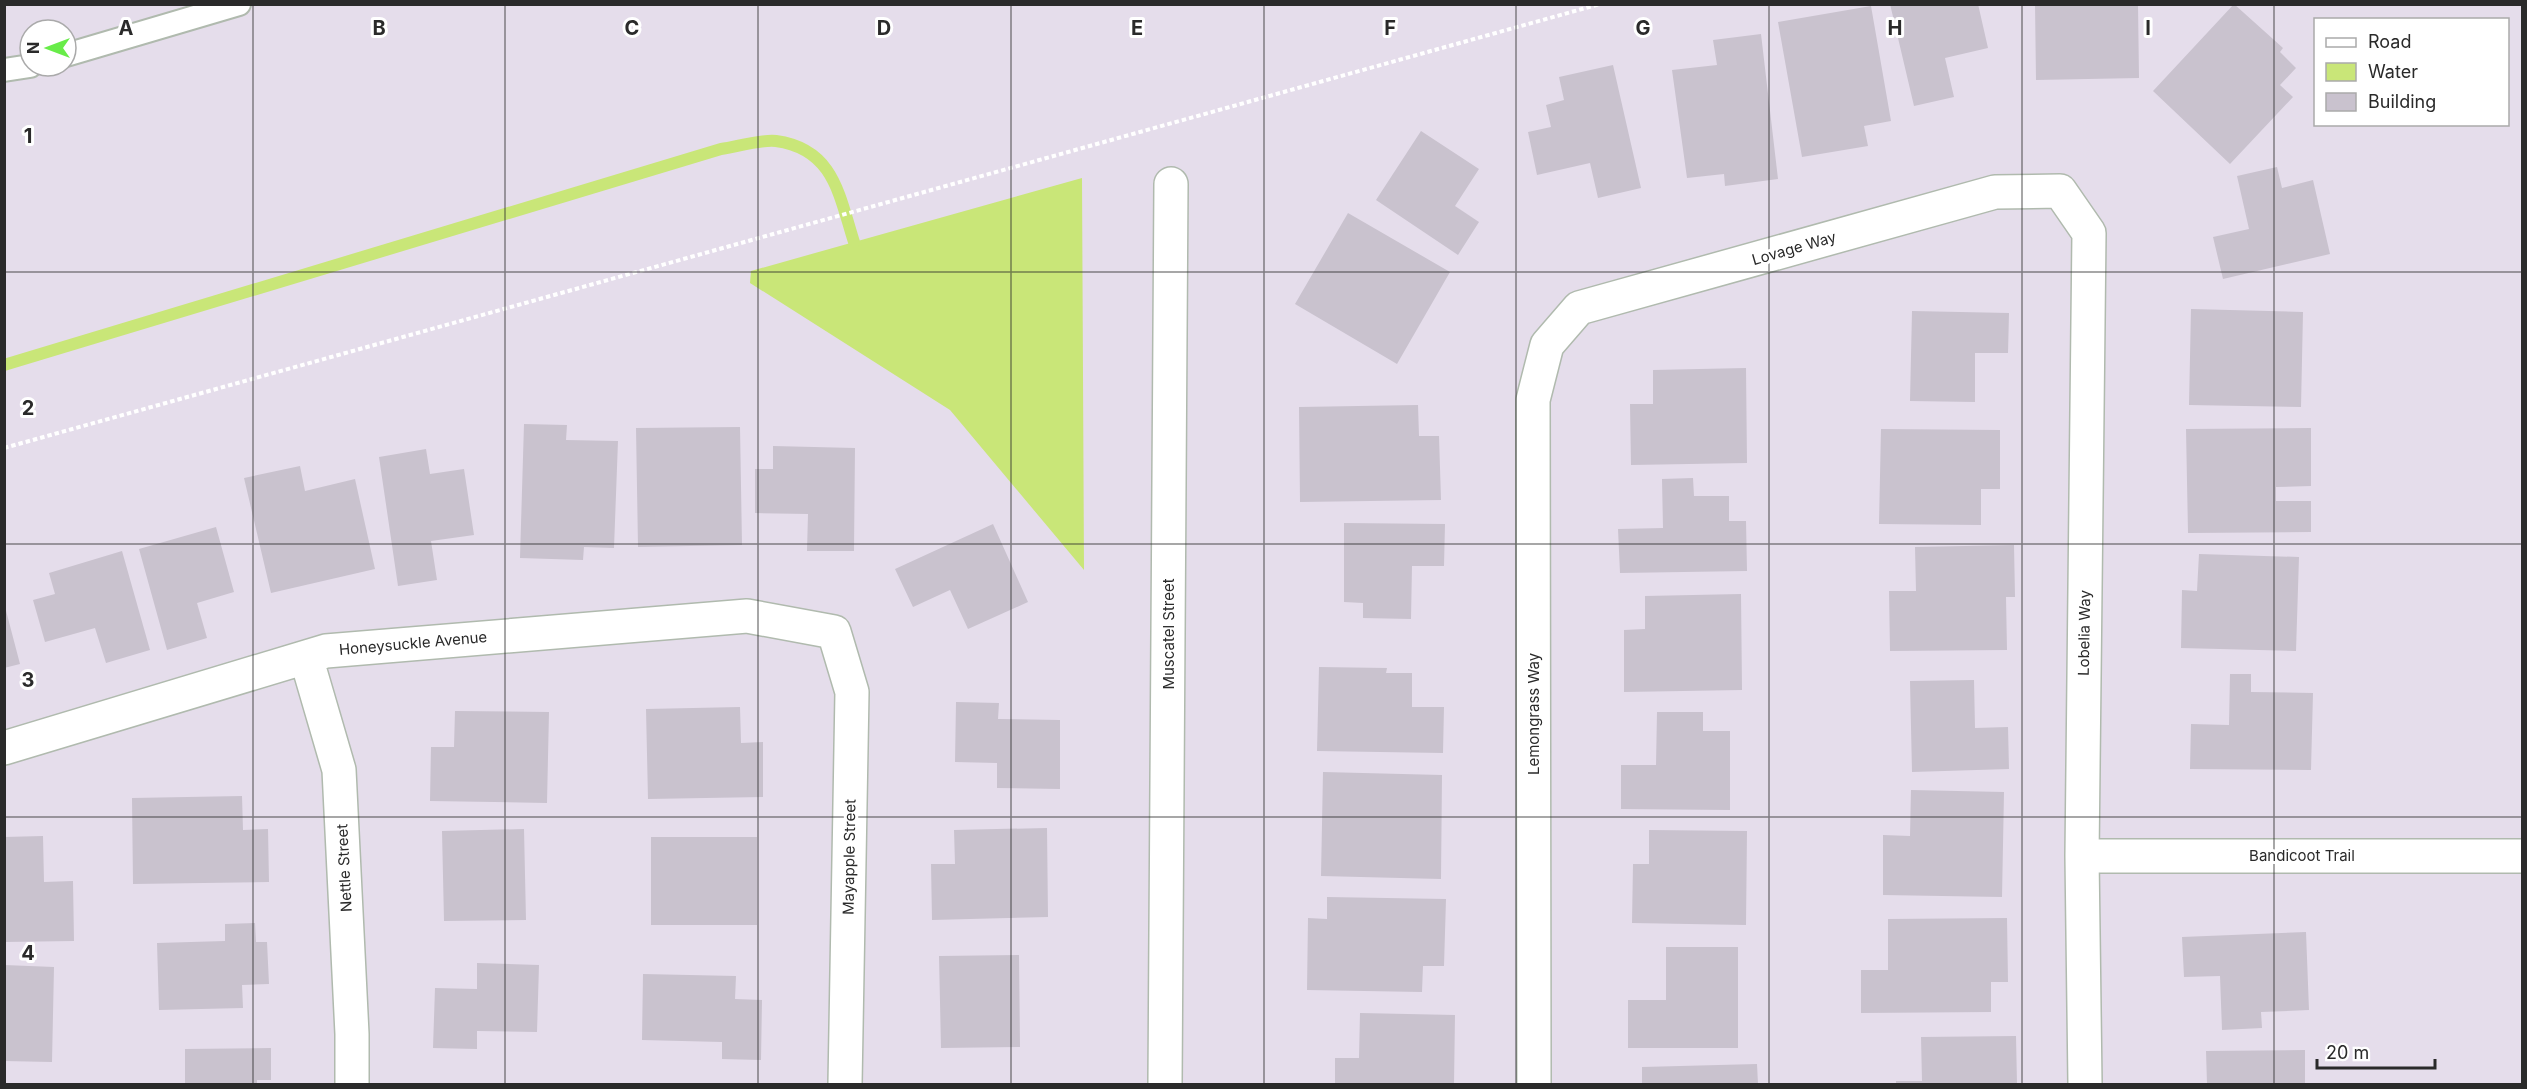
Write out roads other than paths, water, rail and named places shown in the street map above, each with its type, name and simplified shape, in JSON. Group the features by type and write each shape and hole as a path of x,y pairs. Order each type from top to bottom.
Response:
{"street":[{"name":"Muscatel Street","path":"1165,1084 1171,184"},
{"name":"Lovage Way","path":"1547,345 1579,308 1995,192 2060,191"},
{"name":"Lobelia Way","path":"2060,191 2089,233 2082,856 2085,1084"},
{"name":"Lemongrass Way","path":"1534,1084 1533,400 1547,345"},
{"name":"Honeysuckle Avenue","path":"4,748 326,651 747,616 834,632"},
{"name":"Mayapple Street","path":"834,632 852,692 845,1084"},
{"name":"Nettle Street","path":"306,657 339,770 352,1084"},
{"name":"Bandicoot Trail","path":"2082,856 2523,856"}],"lane":[{"path":"78,51 238,4"}],"water":[{"path":"1082,178 1084,570 950,410 750,283 751,271"}],"waterway":[{"path":"4,365 721,149 756,142 776,141 795,146 811,154 822,164 838,191 854,242"}]}
